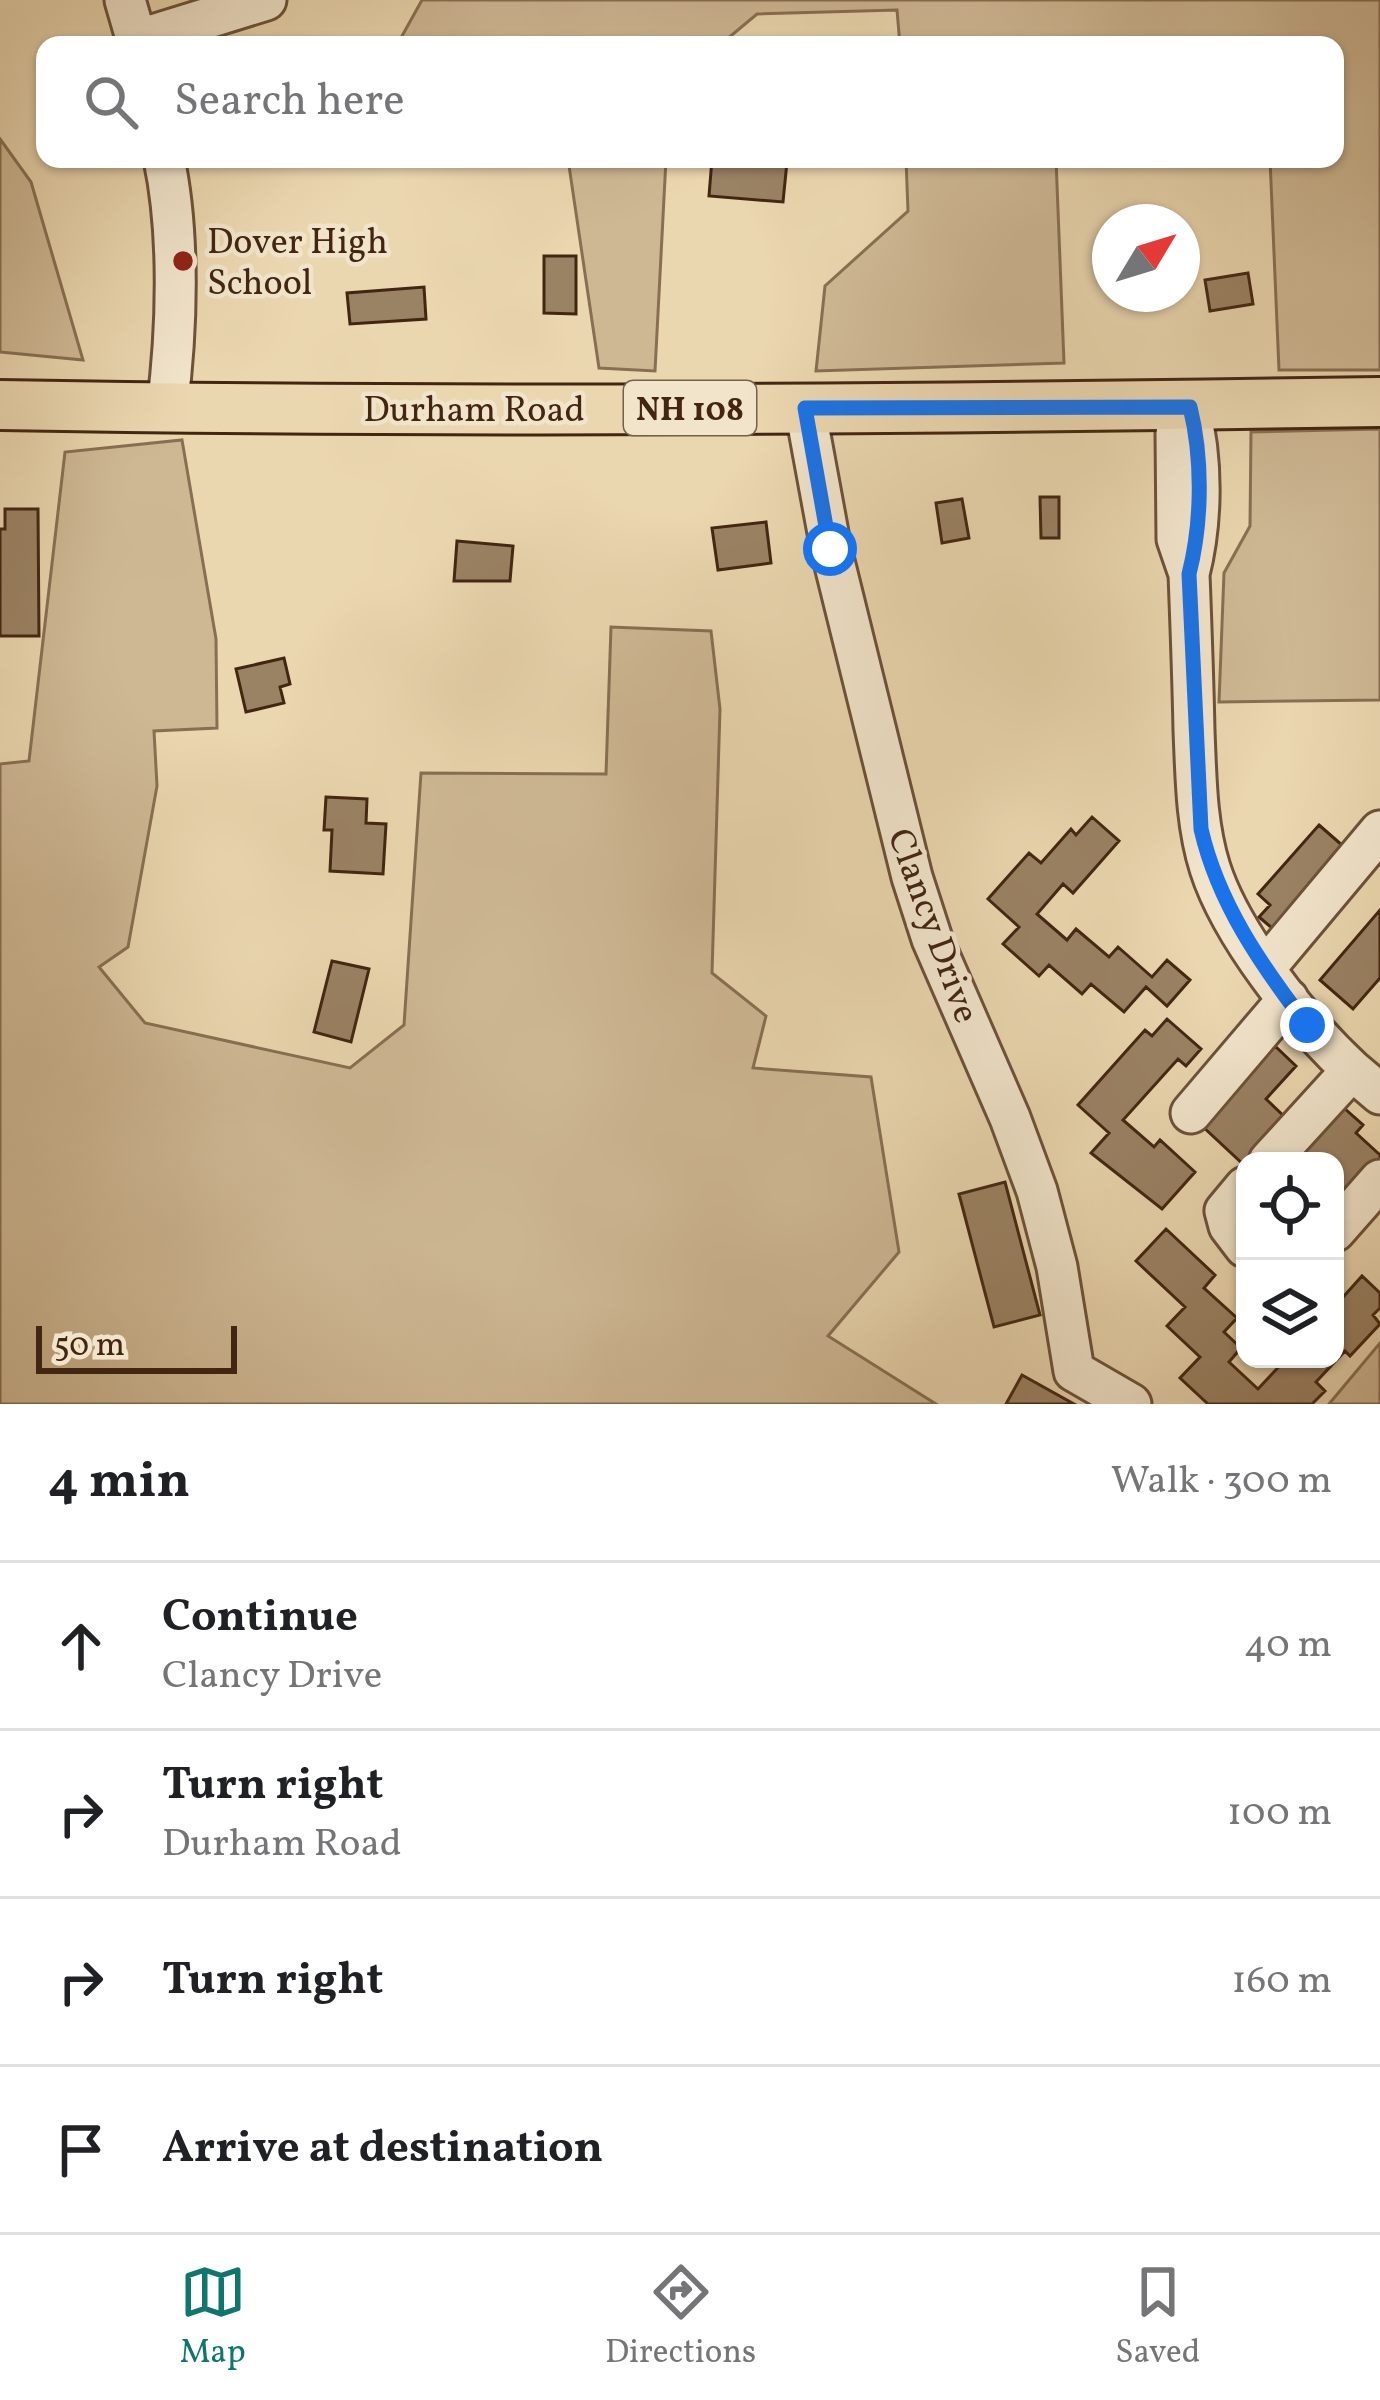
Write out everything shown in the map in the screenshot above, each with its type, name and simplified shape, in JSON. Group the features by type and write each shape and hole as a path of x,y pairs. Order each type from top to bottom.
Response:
{"main road":[{"name":"Durham Road","path":"0,405 805,408 1380,402"}],"street":[{"path":"125,0 136,36"},
{"path":"159,36 266,0"},
{"path":"165,168 174,359 167,408"},
{"path":"1190,407 1196,433 1198,540 1189,574 1201,829 1210,870 1277,983 1366,1082 1280,1152"},
{"name":"Clancy Drive","path":"805,408 830,549 912,878 932,939 1037,1191 1057,1267 1074,1370 1131,1404"},
{"path":"1191,1113 1380,831"},
{"path":"1344,1222 1380,1180"},
{"path":"1236,1198 1225,1211 1236,1235"}],"shaded area":[{"path":"422,0 1380,0 1380,370 1279,370 1270,168 1344,168 1344,36 899,36 897,10 757,14 731,36 402,36"},
{"path":"0,139 31,182 83,360 0,352"},
{"path":"569,168 666,168 655,371 599,368"},
{"path":"906,168 1056,168 1064,363 816,371 825,286 908,211"},
{"path":"1380,429 1380,700 1219,702 1224,573 1250,526 1251,432"},
{"path":"182,440 216,639 217,728 154,731 157,786 128,947 99,967 145,1023 350,1068 404,1025 421,773 606,774 611,627 711,631 720,709 712,973 766,1016 753,1068 871,1077 899,1252 828,1336 936,1404 0,1404 0,764 29,761 65,452"},
{"path":"1380,1343 1380,1404 1329,1404"}],"building":[{"path":"711,168 786,168 783,202 709,196"},
{"path":"544,256 576,256 576,314 544,313"},
{"path":"1248,273 1253,304 1210,311 1205,280"},
{"path":"424,287 426,319 350,324 347,293"},
{"path":"1040,497 1059,497 1059,538 1041,538"},
{"path":"962,499 969,538 942,543 936,503"},
{"path":"5,509 38,509 39,636 0,636 0,529 5,529"},
{"path":"766,522 771,563 718,570 712,528"},
{"path":"457,541 513,546 510,581 454,581"},
{"path":"284,658 290,684 280,687 284,703 246,712 236,669"},
{"path":"326,797 367,799 366,823 386,824 383,874 330,871 332,830 324,830"},
{"path":"1092,817 1119,841 1073,893 1063,884 1037,914 1067,940 1076,929 1109,957 1118,947 1152,977 1167,960 1190,980 1167,1006 1146,987 1124,1012 1091,984 1082,994 1049,965 1039,976 1003,944 1019,927 988,899 1029,853 1041,863 1071,829 1076,835"},
{"path":"1319,825 1343,846 1272,928 1259,917 1270,905 1258,894"},
{"path":"1380,910 1380,978 1353,1009 1320,980"},
{"path":"332,961 369,969 351,1042 314,1032"},
{"path":"1167,1019 1201,1049 1186,1066 1178,1059 1123,1120 1154,1147 1160,1140 1195,1172 1162,1209 1091,1153 1109,1133 1078,1105 1145,1030 1152,1036"},
{"path":"1275,1046 1296,1066 1266,1099 1290,1122 1262,1152 1236,1152 1236,1158 1201,1125"},
{"path":"1344,1108 1363,1125 1356,1133 1380,1155 1380,1161 1344,1199 1344,1152 1303,1152"},
{"path":"1005,1182 1040,1315 994,1327 959,1194"},
{"path":"1166,1229 1215,1275 1204,1288 1236,1317 1224,1332 1236,1343 1236,1354 1229,1362 1258,1389 1278,1368 1329,1368 1316,1382 1325,1391 1312,1404 1208,1404 1180,1378 1200,1357 1167,1326 1185,1307 1136,1261"},
{"path":"1362,1276 1380,1293 1380,1308 1373,1315 1380,1324 1350,1356 1345,1351 1344,1296"},
{"path":"1022,1375 1074,1404 1006,1404"}],"place":[{"name":"Dover High School","path":"183,261"}],"route":[{"path":"830,549 805,408 1190,407 1196,433 1198,540 1189,574 1201,829 1210,870 1226,903 1307,1025"}]}
